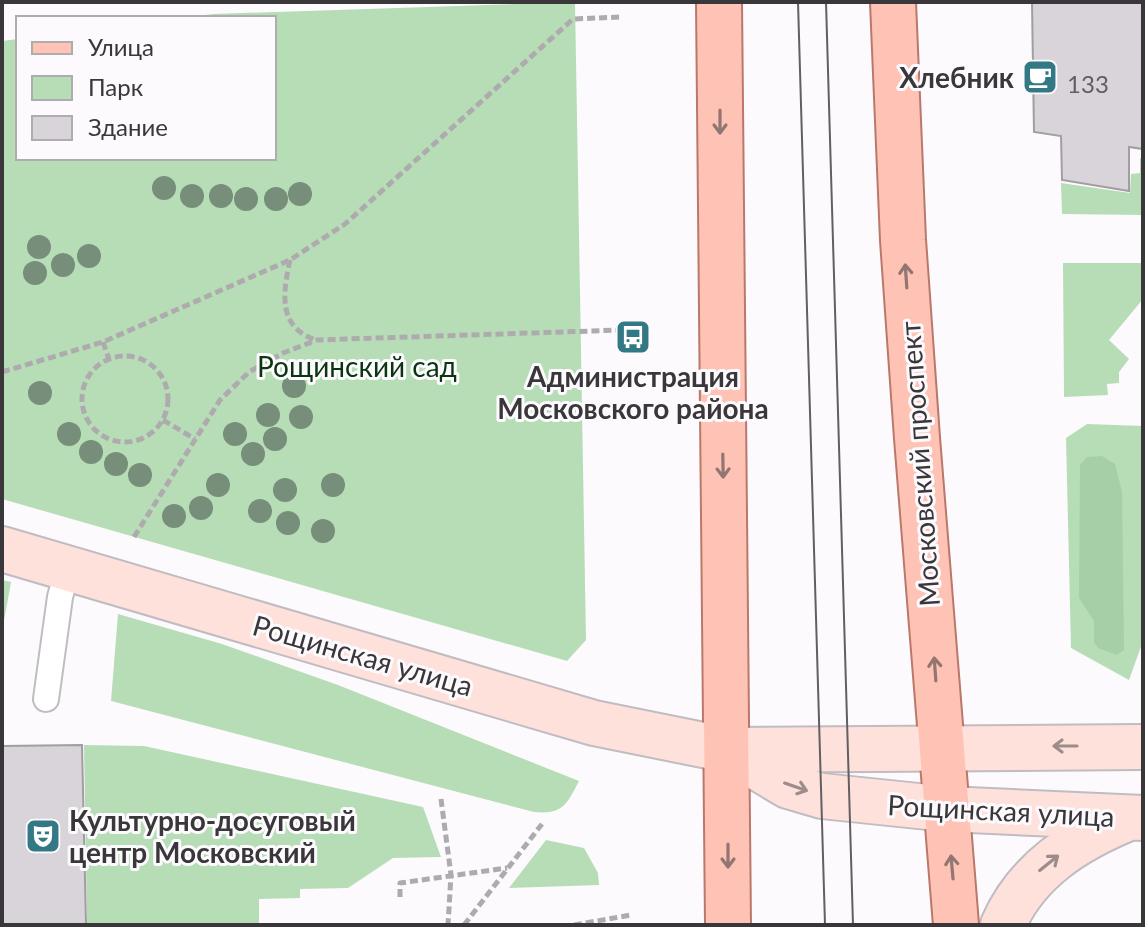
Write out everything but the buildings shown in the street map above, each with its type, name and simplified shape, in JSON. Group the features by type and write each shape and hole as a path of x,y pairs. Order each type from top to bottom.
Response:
{"main road":[{"path":"719,2 728,925"},
{"name":"Московский проспект","path":"893,2 903,240 956,925"}],"street":[{"name":"Рощинская улица","path":"2,549 594,723 728,750 1143,747"},
{"name":"Рощинская улица","path":"728,750 788,786 822,796 947,809 1137,818"},
{"path":"1003,925 1010,909 1036,874 1068,848 1100,830 1137,818"}],"lane":[{"path":"46,699 60,597 68,568"}],"path":[{"path":"2,372 103,342 290,260 345,224 573,19 621,17"},
{"path":"290,260 284,288 290,322 301,335 317,340"},
{"path":"129,545 220,400 249,372 283,353 317,340 622,330"},
{"path":"103,342 109,359"},
{"path":"124,356 139,358 152,365 162,377 168,406 154,432 141,439 126,443 98,434 82,408 82,393 87,378 96,367 109,359 124,356"},
{"path":"163,420 195,439"},
{"path":"441,799 451,875 448,925"},
{"path":"464,925 542,824"},
{"path":"400,897 400,883 508,868"},
{"path":"574,925 631,915"}],"green space":[{"name":"Рощинский сад","path":"575,2 586,640 567,661 2,499 2,41 16,39 16,160 276,160 276,16 196,16"},
{"path":"1140,158 1143,159 1143,215 1062,214 1061,183 1130,193 1131,174 1140,173"},
{"path":"1063,263 1143,263 1143,299 1109,340 1129,359 1119,372 1119,383 1107,384 1108,395 1064,397"},
{"path":"1087,424 1143,426 1143,641 1129,680 1071,648 1066,438"},
{"path":"1102,456 1115,464 1122,492 1124,650 1117,655 1098,648 1094,642 1094,621 1079,598 1080,465 1087,457"},
{"path":"2,580 11,582 2,632"},
{"path":"118,614 222,644 338,685 579,781 558,810 534,812 111,701"},
{"path":"84,745 144,746 423,807 441,857 393,858 348,888 300,889 300,898 259,899 259,925 87,925"},
{"path":"546,840 584,848 598,873 599,885 509,888"}],"tram line":[{"path":"798,2 825,925"},
{"path":"826,2 853,925"}],"place":[{"name":"Хлебник","path":"1040,77"},
{"name":"Администрация Московского района","path":"633,337"},
{"name":"Культурно-досуговый центр Московский","path":"43,836"}]}
